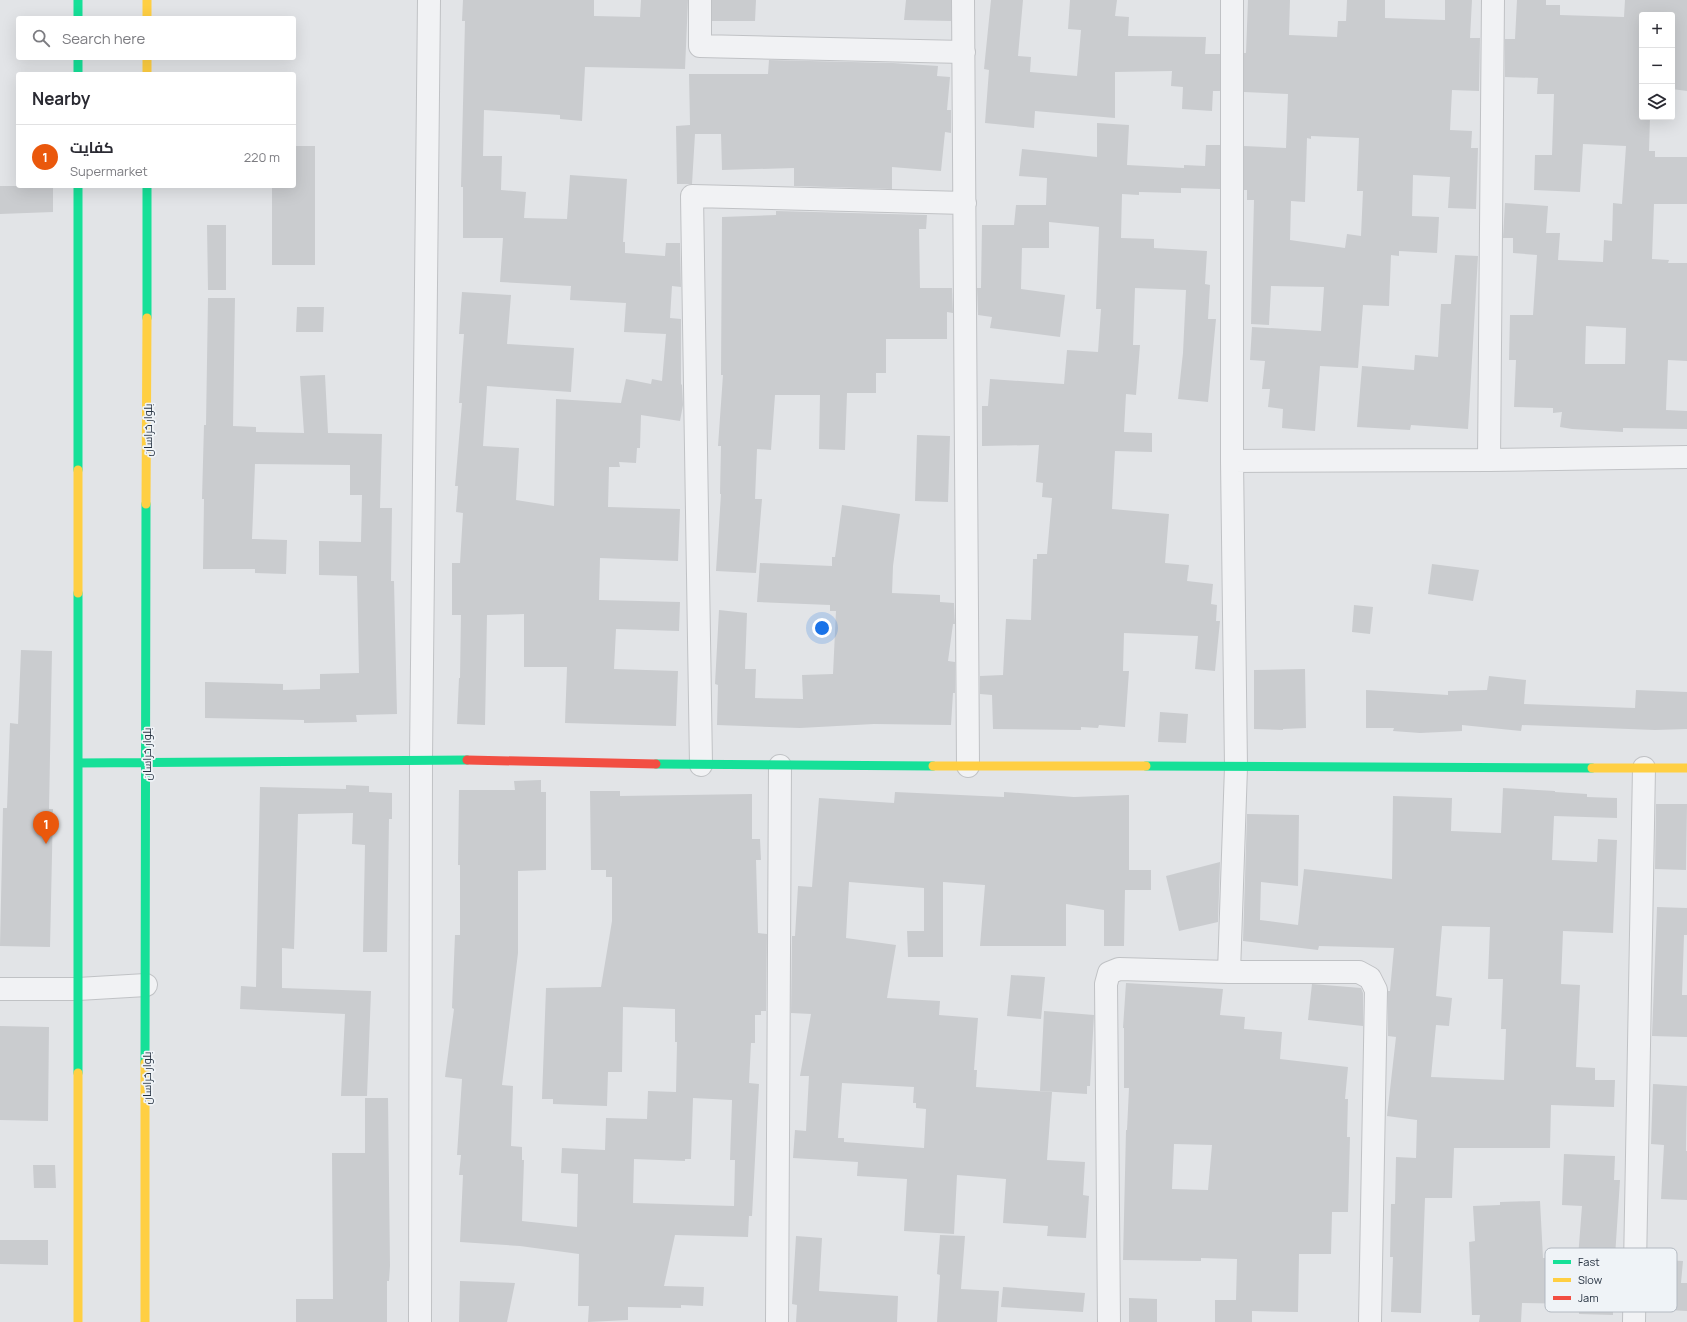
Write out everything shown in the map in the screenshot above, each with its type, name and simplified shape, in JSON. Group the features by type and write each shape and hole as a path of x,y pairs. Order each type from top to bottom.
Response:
{"main road":[{"path":"78,0 78,16"},
{"path":"147,0 147,16"},
{"path":"78,60 78,72"},
{"path":"147,60 147,72"},
{"path":"78,188 78,1322"},
{"name":"بلوار خراسان","path":"145,1322 147,188"},
{"path":"78,763 421,759 780,766 1687,768"}],"street":[{"path":"420,1322 421,759 429,0"},
{"path":"700,0 700,46 964,52"},
{"path":"963,0 968,766"},
{"path":"1229,972 1236,767 1232,461 1232,0"},
{"path":"1489,460 1493,0"},
{"path":"701,765 692,196 965,203"},
{"path":"1232,461 1489,460 1687,456"},
{"path":"777,1322 780,766"},
{"path":"1635,1248 1644,768"},
{"path":"1109,1322 1106,984 1109,973 1119,969 1229,972 1359,972 1370,978 1376,990 1370,1322"},
{"path":"0,989 78,989 146,985"},
{"path":"1634,1312 1634,1322"}],"building":[{"path":"463,0 594,0 594,16 640,17 641,0 688,0 685,69 585,67 582,121 560,119 560,115 484,110 483,156 502,156 501,190 526,192 524,218 567,219 570,175 627,179 623,242 625,242 625,253 665,256 666,243 680,243 681,287 672,286 670,318 681,319 681,384 683,405 680,421 641,415 640,448 637,448 636,463 619,462 620,467 609,467 608,507 680,509 678,561 600,558 599,600 680,602 679,631 616,629 614,669 678,671 676,726 565,723 567,667 524,667 524,614 487,615 485,725 457,724 460,678 461,615 452,615 452,563 460,563 463,513 456,512 458,486 455,486 462,403 459,403 464,334 459,334 462,292 511,295 507,344 574,348 571,392 487,386 483,446 519,448 516,500 554,506 556,399 621,403 626,379 651,384 652,379 662,381 666,334 624,332 626,303 570,300 571,286 500,282 503,238 463,238 463,187 461,187 465,21 462,21"},
{"path":"712,0 756,0 755,21 712,21"},
{"path":"906,0 951,0 951,21 904,20"},
{"path":"991,0 1023,0 1018,56 1031,57 1030,72 1077,76 1081,30 1068,29 1070,0 1117,0 1115,16 1129,17 1128,36 1206,37 1205,54 1220,54 1220,91 1213,91 1212,111 1182,109 1183,87 1171,86 1172,71 1115,72 1115,118 1035,111 1034,128 985,123 989,70 984,69"},
{"path":"1248,0 1290,0 1289,35 1337,37 1338,21 1346,21 1347,0 1385,0 1385,18 1445,20 1445,0 1472,0 1470,38 1480,38 1479,91 1452,90 1450,130 1472,131 1471,148 1478,148 1476,209 1448,208 1450,177 1413,175 1412,216 1439,217 1437,253 1399,251 1399,256 1391,255 1389,306 1363,305 1358,368 1320,366 1315,431 1282,428 1283,409 1268,407 1270,389 1262,389 1265,361 1250,360 1252,327 1321,331 1324,287 1271,286 1269,325 1251,324 1254,200 1247,200 1247,190 1244,190 1244,146 1286,148 1288,94 1244,92 1244,53 1246,53","holes":["1311,136 1359,138 1357,191 1363,191 1361,236 1347,234 1345,248 1290,240 1291,201 1305,202 1307,138 1311,139"]},
{"path":"1517,0 1546,0 1546,5 1560,5 1560,15 1624,17 1625,0 1687,0 1687,91 1675,89 1675,12 1639,12 1639,120 1650,120 1649,151 1655,151 1655,157 1687,157 1687,204 1654,204 1652,259 1669,260 1668,263 1687,263 1687,361 1668,360 1666,410 1687,411 1687,429 1623,428 1623,432 1572,429 1560,427 1562,412 1553,413 1553,408 1514,407 1516,360 1509,360 1510,315 1533,315 1537,255 1513,253 1513,238 1503,238 1505,203 1548,206 1546,233 1560,233 1558,260 1603,262 1604,240 1612,241 1613,203 1622,204 1626,146 1583,144 1580,192 1534,190 1535,155 1552,155 1554,94 1537,94 1538,78 1505,77 1505,39 1515,39","holes":["1586,326 1626,328 1625,364 1585,364"]},
{"path":"769,60 893,63 938,66 937,76 950,77 947,110 951,110 951,133 945,132 941,171 892,167 892,189 794,186 794,168 722,170 721,134 695,134 692,184 677,184 676,126 690,125 689,74 768,74"},
{"path":"1097,123 1129,125 1127,165 1184,168 1184,165 1205,166 1206,145 1220,145 1220,189 1181,188 1181,193 1139,192 1139,195 1122,194 1121,238 1154,239 1154,248 1207,251 1205,284 1210,285 1208,319 1216,319 1208,402 1178,399 1183,353 1186,290 1135,288 1133,345 1140,345 1136,395 1126,394 1124,432 1152,433 1152,452 1115,451 1112,509 1169,514 1165,563 1189,565 1187,581 1213,584 1211,604 1217,605 1216,621 1220,621 1215,671 1195,669 1198,636 1124,633 1123,671 1129,671 1125,727 1099,725 1098,728 1081,727 1081,730 993,729 992,695 980,694 980,676 1003,675 1006,619 1031,620 1033,559 1037,559 1037,554 1047,554 1052,498 1042,497 1043,483 1036,482 1039,445 982,446 982,406 988,406 990,379 1064,384 1067,350 1098,352 1101,309 1096,309 1099,227 1049,222 1049,248 1022,248 1021,289 1065,295 1060,337 990,328 992,317 978,315 977,288 981,288 982,225 1014,225 1016,205 1046,205 1047,178 1019,176 1022,149 1097,157"},
{"path":"296,146 315,146 315,265 272,265 272,188 296,188"},
{"path":"0,186 16,186 16,188 53,188 53,212 0,214"},
{"path":"776,211 927,215 926,229 919,229 920,288 952,288 953,313 947,312 947,339 886,339 886,373 876,373 876,393 847,393 845,450 819,449 820,395 775,395 771,450 757,449 755,499 762,499 756,573 716,571 721,494 721,446 718,446 723,375 721,375 722,217 776,215"},
{"path":"207,225 226,225 226,290 208,290"},
{"path":"1455,255 1478,256 1468,429 1411,425 1410,430 1357,427 1362,366 1414,370 1415,355 1438,357 1441,304 1451,304"},
{"path":"208,298 235,298 233,426 256,427 256,432 304,433 300,376 325,375 328,433 382,434 380,508 392,508 391,581 394,581 397,714 356,715 357,722 304,723 304,720 205,718 205,682 283,684 283,690 320,689 320,674 359,673 357,576 319,575 319,541 361,542 362,495 350,495 350,465 255,464 252,539 287,540 286,574 255,573 255,569 203,569 204,499 202,499 204,425 206,425"},
{"path":"297,307 324,307 323,332 296,332"},
{"path":"917,435 950,436 948,502 915,501"},
{"path":"842,505 900,514 893,566 892,593 940,595 940,602 954,603 955,624 953,624 948,661 955,662 955,693 953,693 951,725 874,724 800,728 717,725 718,685 715,684 719,610 747,613 745,669 756,669 755,698 803,699 802,675 833,674 836,611 830,611 830,605 757,602 760,563 832,566 832,557 835,557"},
{"path":"1432,564 1479,570 1473,601 1428,594"},
{"path":"1354,605 1373,607 1370,634 1352,632"},
{"path":"21,650 52,651 49,809 53,809 50,947 0,946 3,808 7,808 10,723 18,724"},
{"path":"1305,669 1306,728 1283,730 1254,729 1254,670"},
{"path":"1489,676 1526,680 1524,704 1635,708 1636,690 1687,692 1687,729 1655,730 1522,725 1521,731 1462,725 1462,731 1420,733 1393,731 1394,728 1366,728 1366,690 1448,695 1448,691 1487,690"},
{"path":"1160,712 1188,714 1186,743 1158,742"},
{"path":"541,780 541,792 546,792 546,870 518,871 518,953 502,1085 513,1086 511,1146 522,1147 522,1160 524,1160 522,1221 577,1227 578,1174 561,1173 562,1148 605,1150 606,1118 647,1119 648,1091 676,1092 677,1042 675,1042 675,1009 623,1007 622,1072 608,1072 607,1106 553,1104 553,1099 542,1099 546,988 601,987 612,921 612,877 606,877 606,870 591,870 590,791 620,791 620,796 752,794 752,839 760,839 761,860 756,860 758,933 767,934 766,1011 761,1011 761,1015 755,1015 755,1043 751,1043 749,1083 759,1084 752,1216 749,1216 748,1237 675,1235 664,1286 704,1287 703,1306 681,1305 681,1308 628,1307 628,1320 588,1322 589,1306 578,1306 579,1254 520,1246 460,1242 463,1175 459,1175 461,1155 457,1155 462,1079 445,1077 454,1009 452,1008 455,935 460,935 460,865 458,865 459,790 515,790 514,781","holes":["693,1098 732,1100 730,1160 735,1160 734,1206 633,1203 634,1159 685,1161 685,1159 691,1159"]},
{"path":"346,785 369,786 369,792 392,793 392,819 389,819 387,952 363,952 365,845 352,844 353,813 298,814 294,949 282,948 282,988 371,991 367,1096 341,1096 345,1014 240,1009 241,986 256,987 260,787 346,789"},
{"path":"1503,788 1587,794 1587,797 1617,798 1617,818 1554,816 1552,860 1597,862 1598,839 1617,840 1613,933 1563,931 1561,984 1580,985 1576,1067 1595,1068 1595,1080 1615,1080 1614,1107 1551,1105 1550,1148 1454,1148 1452,1198 1425,1198 1421,1313 1391,1312 1393,1257 1390,1257 1391,1204 1395,1204 1396,1157 1416,1158 1417,1120 1387,1116 1396,1037 1388,1036 1388,991 1390,991 1394,948 1319,946 1318,950 1243,941 1247,814 1299,815 1298,886 1261,882 1260,920 1298,925 1304,869 1392,879 1393,796 1452,798 1451,831 1501,833","holes":["1442,926 1490,927 1488,979 1503,979 1501,1029 1506,1029 1504,1080 1431,1077 1436,1025 1449,1026 1452,998 1436,996"]},
{"path":"895,792 1004,797 1004,792 1074,797 1129,795 1129,870 1151,870 1151,890 1125,890 1124,946 1104,946 1104,910 1066,904 1066,946 980,946 985,885 943,882 943,957 908,957 907,931 924,931 924,888 849,882 846,938 896,945 887,998 940,1001 939,1015 978,1018 974,1070 977,1070 976,1087 1052,1092 1047,1160 1085,1162 1083,1195 1089,1196 1086,1238 1047,1236 1048,1226 1003,1223 1006,1179 957,1175 954,1234 904,1231 907,1179 857,1176 858,1162 793,1158 795,1130 806,1131 809,1076 800,1076 811,1014 791,1013 792,936 795,936 798,886 812,887 819,798 894,803","holes":["842,1083 914,1087 913,1103 916,1103 916,1108 926,1109 924,1148 844,1142 844,1138 838,1138"]},
{"path":"1656,804 1687,804 1686,870 1655,869"},
{"path":"1220,862 1218,922 1179,931 1166,876"},
{"path":"1657,907 1687,908 1687,935 1684,935 1682,995 1687,995 1687,1037 1652,1036"},
{"path":"1011,975 1045,977 1041,1019 1007,1016"},
{"path":"1126,983 1223,989 1220,1015 1245,1017 1244,1029 1282,1032 1280,1059 1348,1067 1345,1099 1348,1099 1347,1137 1350,1137 1348,1212 1332,1212 1331,1254 1299,1254 1298,1312 1252,1311 1252,1322 1215,1322 1215,1300 1236,1300 1237,1259 1201,1258 1201,1261 1123,1260 1126,1130 1129,1088 1124,1088 1123,1028","holes":["1174,1144 1212,1145 1208,1190 1172,1189"]},
{"path":"1312,984 1361,988 1363,993 1363,1026 1308,1020"},
{"path":"1044,1011 1094,1015 1090,1086 1087,1086 1087,1094 1040,1091"},
{"path":"0,1026 49,1027 48,1121 0,1120"},
{"path":"1653,1084 1687,1086 1687,1200 1661,1199 1664,1145 1651,1144"},
{"path":"365,1098 388,1098 390,1266 389,1281 387,1281 387,1322 296,1322 296,1299 333,1299 332,1153 365,1153"},
{"path":"1564,1154 1615,1156 1614,1180 1620,1180 1616,1248 1579,1248 1582,1206 1562,1205"},
{"path":"33,1165 55,1165 56,1188 34,1188"},
{"path":"1540,1201 1543,1258 1545,1258 1545,1303 1522,1303 1521,1322 1479,1322 1480,1315 1472,1315 1469,1242 1475,1241 1473,1206 1500,1205 1500,1202"},
{"path":"940,1235 965,1236 961,1289 999,1291 997,1322 937,1322 940,1275 937,1274"},
{"path":"796,1236 822,1238 819,1291 898,1296 897,1322 796,1322 797,1305 792,1304"},
{"path":"0,1240 48,1240 48,1265 0,1264"},
{"path":"1677,1261 1683,1261 1681,1283 1687,1283 1687,1311 1677,1310"},
{"path":"460,1281 515,1283 507,1322 459,1322"},
{"path":"1003,1287 1085,1293 1083,1312 1001,1307"},
{"path":"1129,1298 1157,1299 1157,1322 1129,1322"},
{"path":"1579,1312 1613,1312 1613,1315 1579,1314"}],"traffic: fast":[{"path":"78,0 78,16"},
{"path":"78,60 78,72"},
{"path":"78,188 78,470"},
{"path":"147,188 147,318"},
{"path":"145,1063 146,504"},
{"path":"78,593 78,1073"},
{"path":"78,763 467,760"},
{"path":"656,764 933,766"},
{"path":"1146,766 1592,768"}],"traffic: slow":[{"path":"147,0 147,16"},
{"path":"147,60 147,72"},
{"path":"146,504 147,318"},
{"path":"78,470 78,593"},
{"path":"933,766 1146,766"},
{"path":"1592,768 1687,768"},
{"path":"145,1063 145,1322"},
{"path":"78,1073 78,1322"}],"traffic: jam":[{"path":"467,760 656,764"}],"place":[{"name":"کفایت","path":"46,844"}]}
